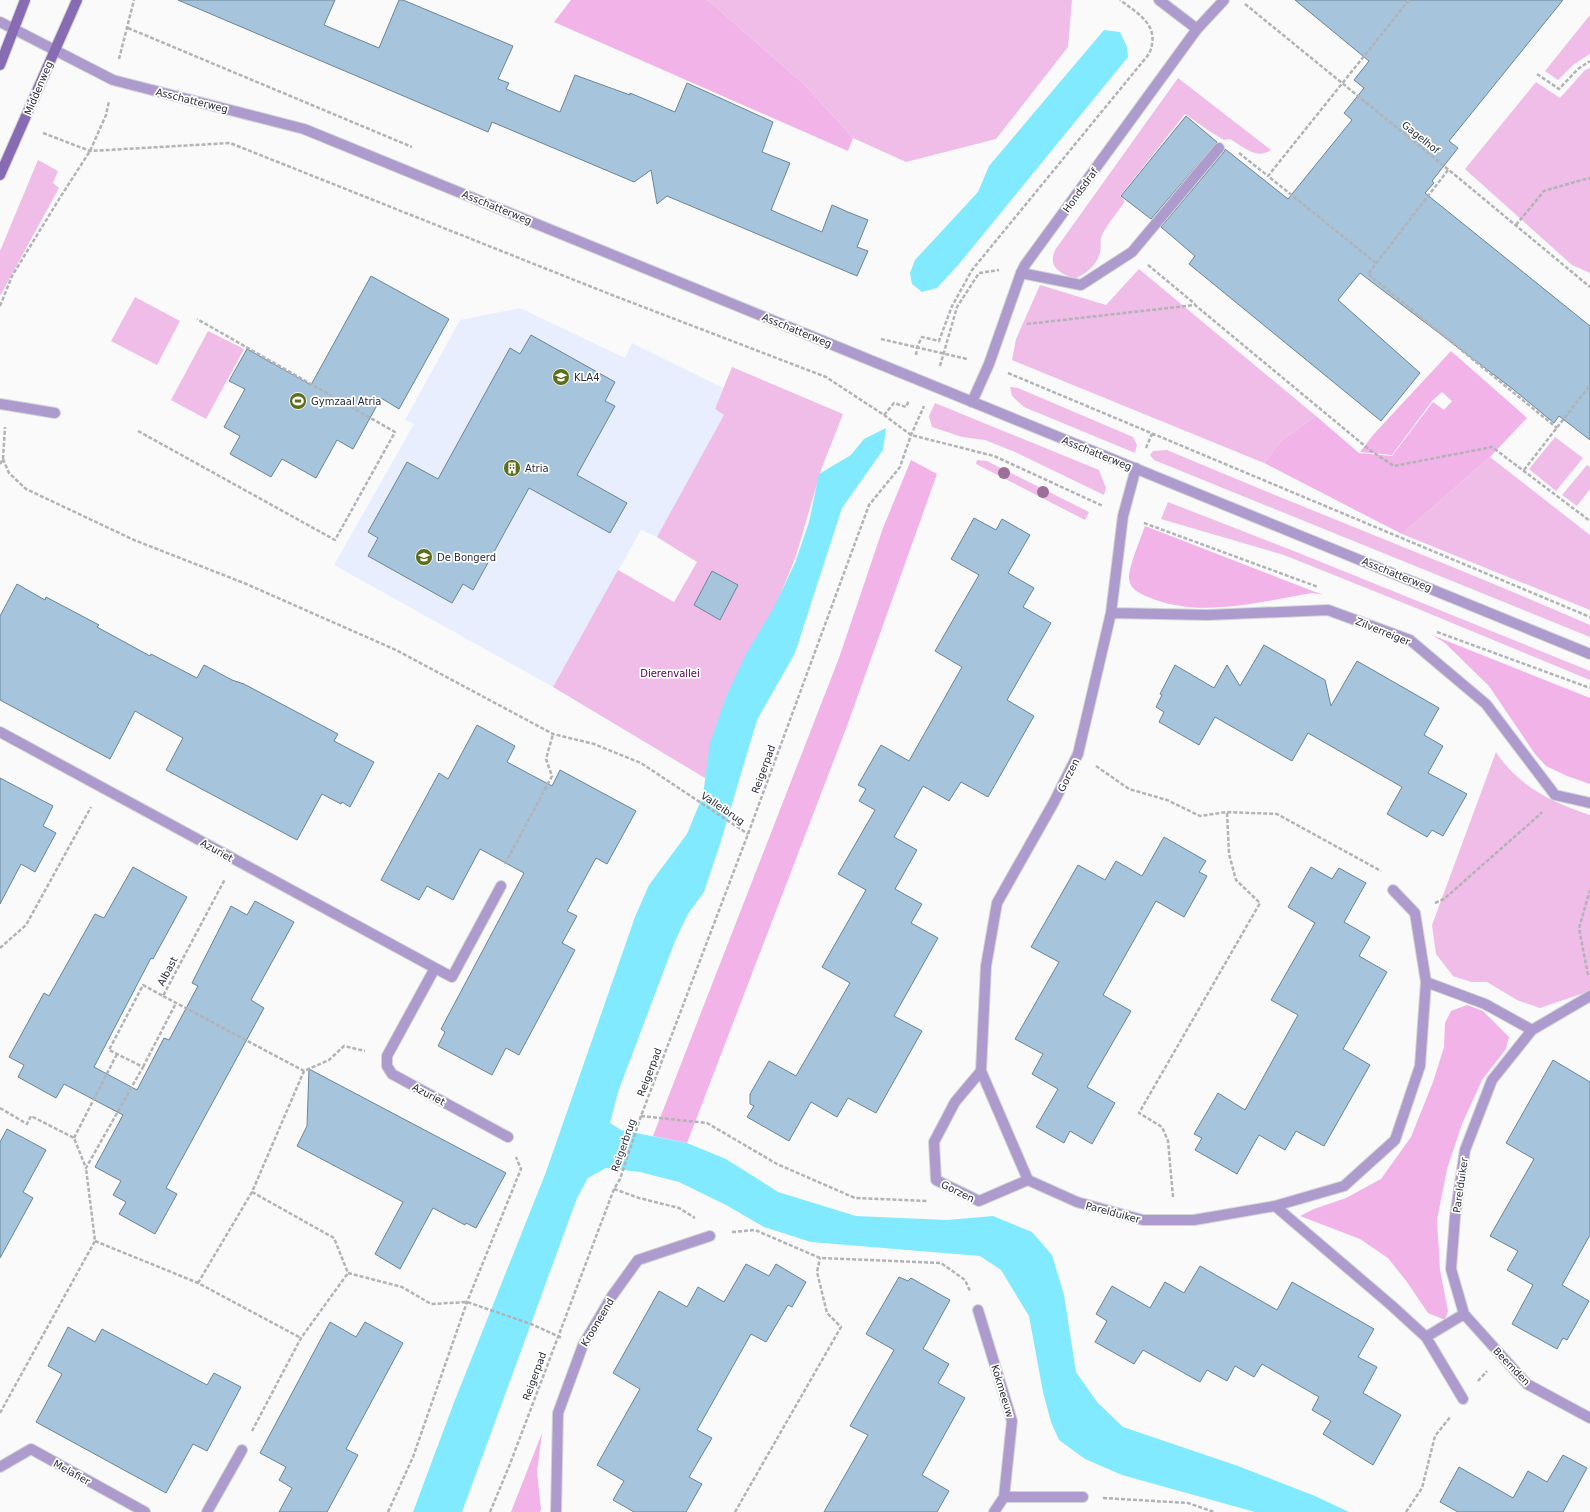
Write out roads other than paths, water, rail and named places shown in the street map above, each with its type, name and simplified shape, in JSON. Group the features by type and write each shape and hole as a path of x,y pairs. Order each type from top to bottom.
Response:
{"main road":[{"path":"0,65 25,0"},
{"name":"Middenweg","path":"0,175 77,0"}],"street":[{"path":"1159,0 1197,30"},
{"name":"Hondsdraf","path":"972,402 989,364 1023,269 1197,30 1224,0"},
{"name":"Asschatterweg","path":"0,22 113,80 304,129 1590,654"},
{"path":"1023,269 1081,285 1132,252 1219,148"},
{"path":"4,404 55,413"},
{"name":"Gorzen","path":"981,1071 955,1102 934,1142 936,1180 979,1201 1028,1180 981,1071 986,966 997,903 1054,802 1078,754 1111,613 1124,516 1136,468"},
{"name":"Zilverreiger","path":"1111,613 1208,615 1328,610 1410,640 1486,704 1555,794 1590,803"},
{"name":"Azuriet","path":"0,732 452,977 501,886"},
{"name":"Parelduiker","path":"1028,1180 1077,1202 1143,1220 1194,1220 1275,1206 1344,1186 1395,1140 1420,1066 1426,982 1415,913 1393,890"},
{"name":"Azuriet","path":"435,968 387,1056 387,1066 392,1074 508,1137"},
{"path":"1426,982 1485,1004 1532,1030"},
{"name":"Parelduiker","path":"1464,1314 1451,1269 1464,1150 1492,1080 1532,1030 1590,996"},
{"path":"1275,1206 1426,1337 1463,1399"},
{"name":"Krooneend","path":"556,1512 558,1413 583,1345 612,1296 638,1260 710,1236"},
{"name":"Kokmeeuw","path":"978,1310 1012,1421 1004,1497 994,1512"},
{"path":"1426,1337 1464,1314"},
{"name":"Beemden","path":"1464,1314 1527,1384 1590,1418"},
{"name":"Melafier","path":"0,1468 31,1449 145,1512"},
{"path":"207,1512 242,1450"},
{"path":"1004,1497 1083,1497"}],"water":[{"path":"1104,30 1120,32 1127,47 1128,57 959,264 937,288 922,292 912,284 910,273 915,260 978,192 989,166"},
{"path":"886,428 883,450 842,508 795,653 757,720 721,841 704,892 688,914 675,941 618,1092 610,1123 621,1130 687,1143 726,1159 778,1192 856,1216 947,1220 993,1216 1032,1232 1052,1255 1064,1295 1076,1372 1097,1402 1123,1427 1238,1466 1315,1496 1349,1512 1255,1512 1122,1475 1085,1459 1059,1440 1051,1422 1043,1392 1029,1316 1001,1270 980,1256 811,1242 764,1227 726,1205 679,1182 640,1172 606,1168 588,1178 577,1198 462,1512 413,1512 453,1405 546,1172 635,917 649,885 687,834 703,795 710,743 726,697 746,654 774,607 795,563 809,522 819,474 851,455 864,439"}],"place":[{"name":"KLA4","path":"561,377"},
{"name":"Gymzaal Atria","path":"298,401"},
{"name":"Atria","path":"512,468"},
{"name":"De Bongerd","path":"424,557"}],"park label":[{"name":"Dierenvallei","path":"670,673"}]}
